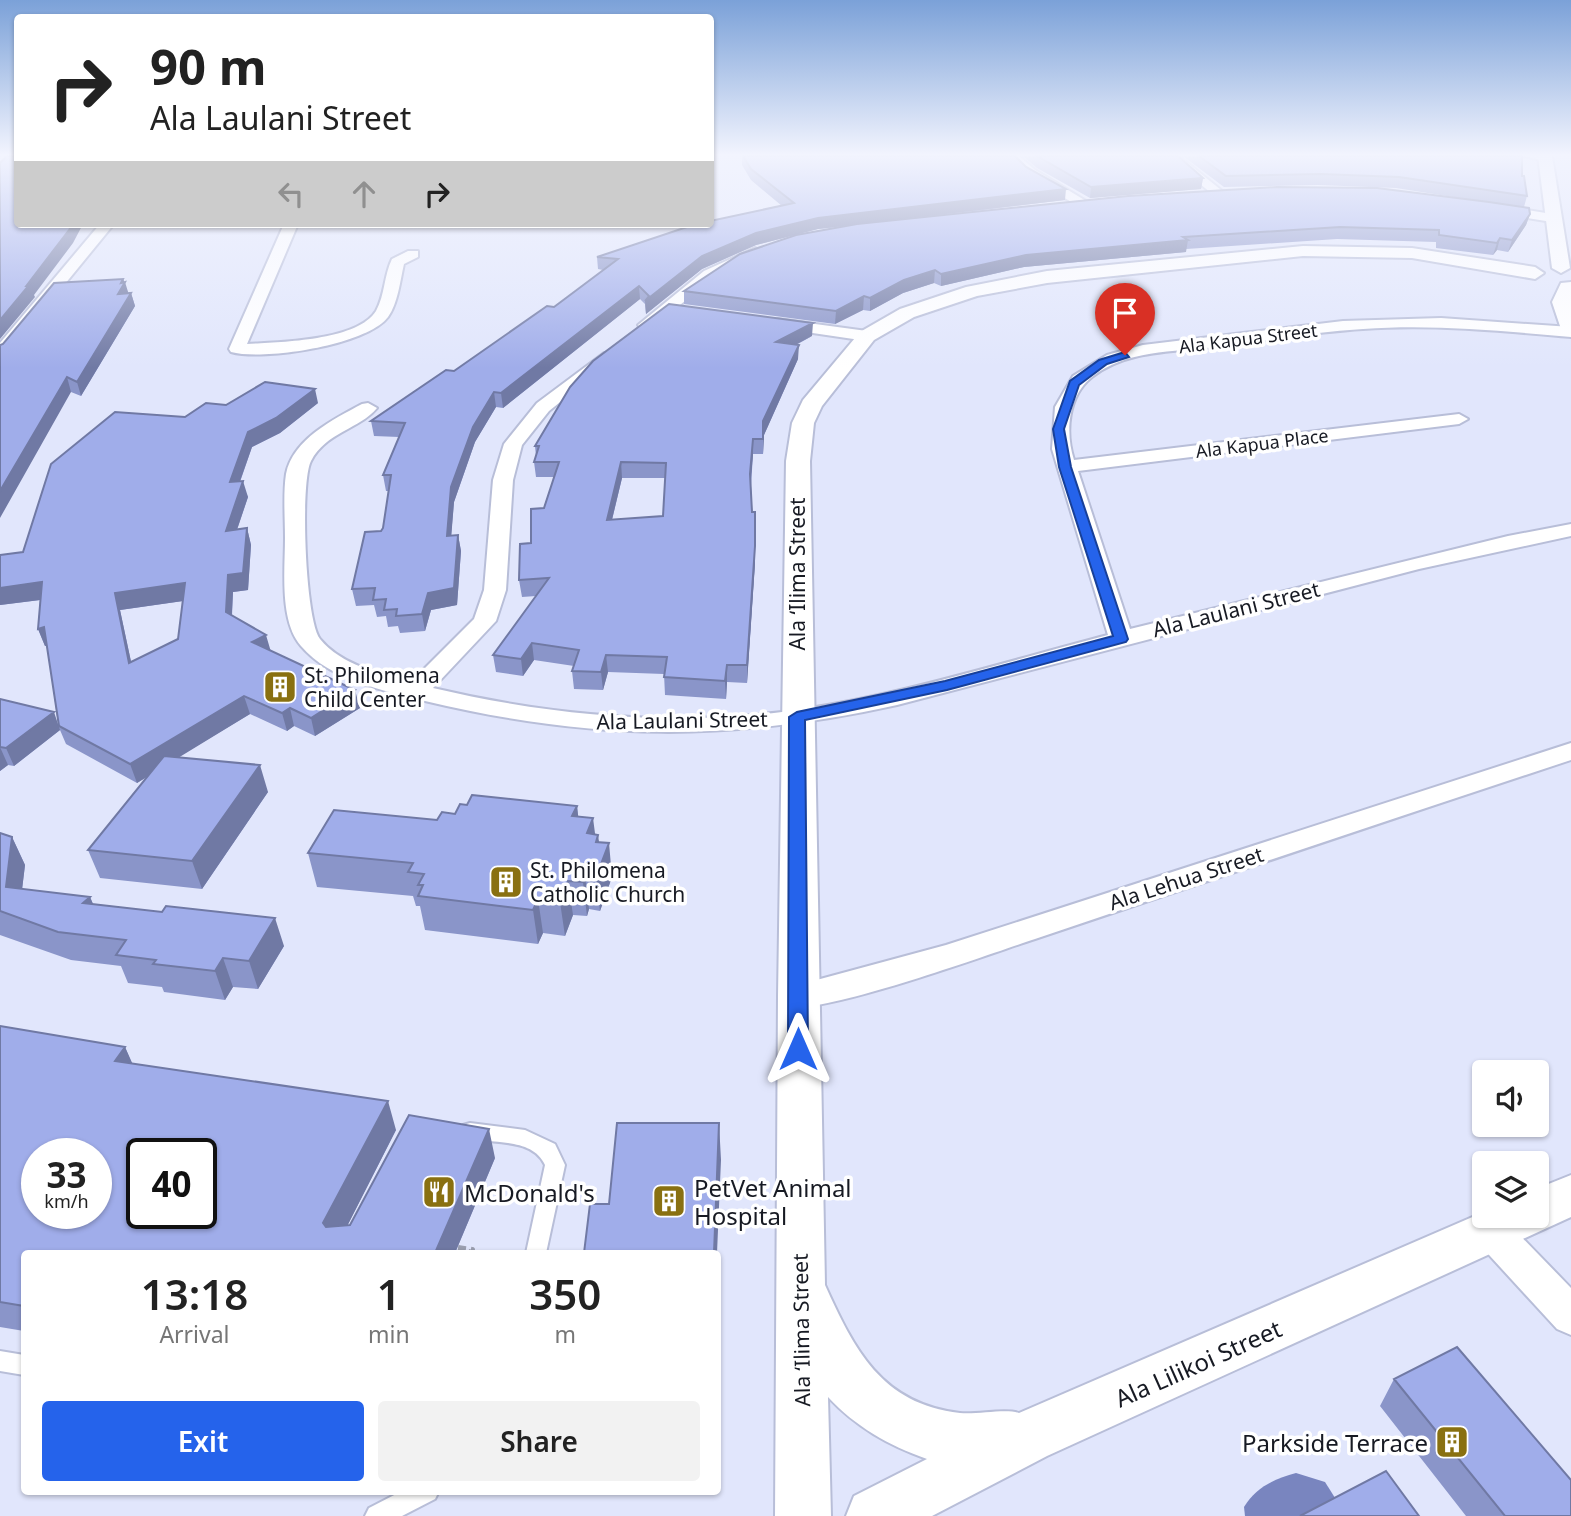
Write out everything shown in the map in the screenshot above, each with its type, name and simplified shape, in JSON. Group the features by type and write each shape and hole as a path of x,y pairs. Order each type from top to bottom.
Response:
{"street":[{"path":"1554,227 1568,278 1560,303 1571,330"},
{"path":"0,353 104,228"},
{"path":"289,228 237,349 299,346 340,338 367,326 381,316 397,262 413,254"},
{"path":"636,333 721,266 768,248"},
{"name":"Ala ʻIlima Street","path":"803,1516 797,717 799,442 811,404 866,336 928,305 995,286 1285,252 1329,250 1412,253 1535,272 1539,279 1568,278"},
{"path":"666,309 691,312"},
{"path":"759,321 866,336"},
{"name":"Ala Kapua Street","path":"1121,639 1065,467 1058,429 1074,384 1103,362 1125,355 1362,324 1426,323 1571,330"},
{"path":"416,691 485,621 495,590 503,480 513,443 543,407 615,349"},
{"name":"Ala Laulani Street","path":"368,408 323,436 300,462 296,474 299,609 304,634 311,644 345,667 416,691 530,717 588,722 741,724 797,717 947,685 1468,549 1571,530"},
{"name":"Ala Kapua Place","path":"1065,467 1459,419"},
{"name":"Ala Lehua Street","path":"797,996 866,981 957,954 1571,751"},
{"path":"1549,1205 1571,1195"},
{"name":"Ala Lilikoi Street","path":"874,1516 1028,1437 1499,1228"},
{"path":"1511,1228 1571,1316"},
{"path":"800,1284 834,1362 858,1392 877,1409 922,1429 951,1438 976,1442 1028,1437"}],"lane":[{"path":"449,1128 525,1138 548,1150 555,1165 537,1250"},
{"path":"0,1361 21,1364"},
{"path":"377,1516 419,1495"}],"path":[{"path":"458,1248 472,1250"}],"water":[{"path":"1296,1473 1325,1482 1337,1501 1336,1516 1245,1516 1244,1507 1260,1489"}],"building":[{"path":"0,227 70,228 27,285 30,284 0,320"},
{"path":"782,227 756,233 702,256 645,301 649,296 639,286 501,393 494,392 473,427 451,487 447,536 458,535 454,588 428,593 422,614 396,616 397,609 384,610 386,599 373,600 375,588 352,589 365,532 381,531 383,528 391,475 383,475 405,423 371,421 446,370 454,371 547,306 554,307 618,259 597,257 684,228"},
{"path":"842,227 1521,227 1512,240 1500,238 1497,243 1439,235 1439,230 1340,227 1183,237 1188,240 1026,255 941,274 935,270 904,280 870,298 864,296 836,311 684,291 740,254 796,235"},
{"path":"123,279 121,283 125,282 118,294 131,293 77,382 67,377 0,491 0,345 54,283"},
{"path":"669,304 813,323 776,342 799,345 763,421 763,439 753,439 750,474 752,512 755,512 755,546 747,665 727,665 725,681 664,677 667,657 606,655 601,672 572,671 579,650 532,643 521,659 493,655 549,578 519,580 520,544 531,543 531,509 544,508 559,462 534,462 539,446 535,446 570,387 593,361","holes":["621,462 666,463 663,516 607,520"]},
{"path":"265,382 315,389 276,418 248,432 230,482 243,481 226,531 247,528 243,573 228,575 226,612 266,635 252,642 355,690 311,718 290,708 282,713 244,696 130,764 59,726 44,627 38,629 42,582 0,588 0,555 23,552 51,464 115,412 185,417 206,403 226,405","holes":["185,583 178,639 129,663 115,593"]},
{"path":"0,699 54,712 6,748 0,747"},
{"path":"164,756 260,765 192,861 88,850"},
{"path":"472,795 577,806 572,816 593,818 587,833 598,835 596,842 609,843 596,877 585,876 583,882 568,881 560,902 538,899 533,910 418,896 423,885 418,885 424,874 408,872 413,863 308,853 334,810 437,820 442,812 455,814 460,804 467,805"},
{"path":"0,833 12,837 6,887 90,897 83,903 162,912 166,906 275,918 249,961 223,958 215,971 153,964 156,960 116,955 126,940 58,932 0,911"},
{"path":"0,1026 125,1047 115,1061 388,1101 323,1223 326,1227 350,1225 409,1115 489,1129 436,1250 21,1250 21,1306 0,1302"},
{"name":"PetVet Animal Hospital","path":"617,1123 719,1123 714,1250 584,1250 590,1204 609,1204"},
{"path":"1457,1347 1571,1480 1571,1516 1505,1516 1394,1379"},
{"path":"1386,1471 1419,1516 1300,1516"}],"place":[{"name":"St. Philomena Child Center","path":"280,687"},
{"name":"St. Philomena Catholic Church","path":"506,882"},
{"name":"McDonald's","path":"439,1192"},
{"name":"PetVet Animal Hospital","path":"669,1201"},
{"name":"Parkside Terrace","path":"1452,1442"}],"route":[{"path":"798,1049 797,717 947,685 1121,639 1065,467 1058,429 1074,384 1088,370 1125,355"}]}
